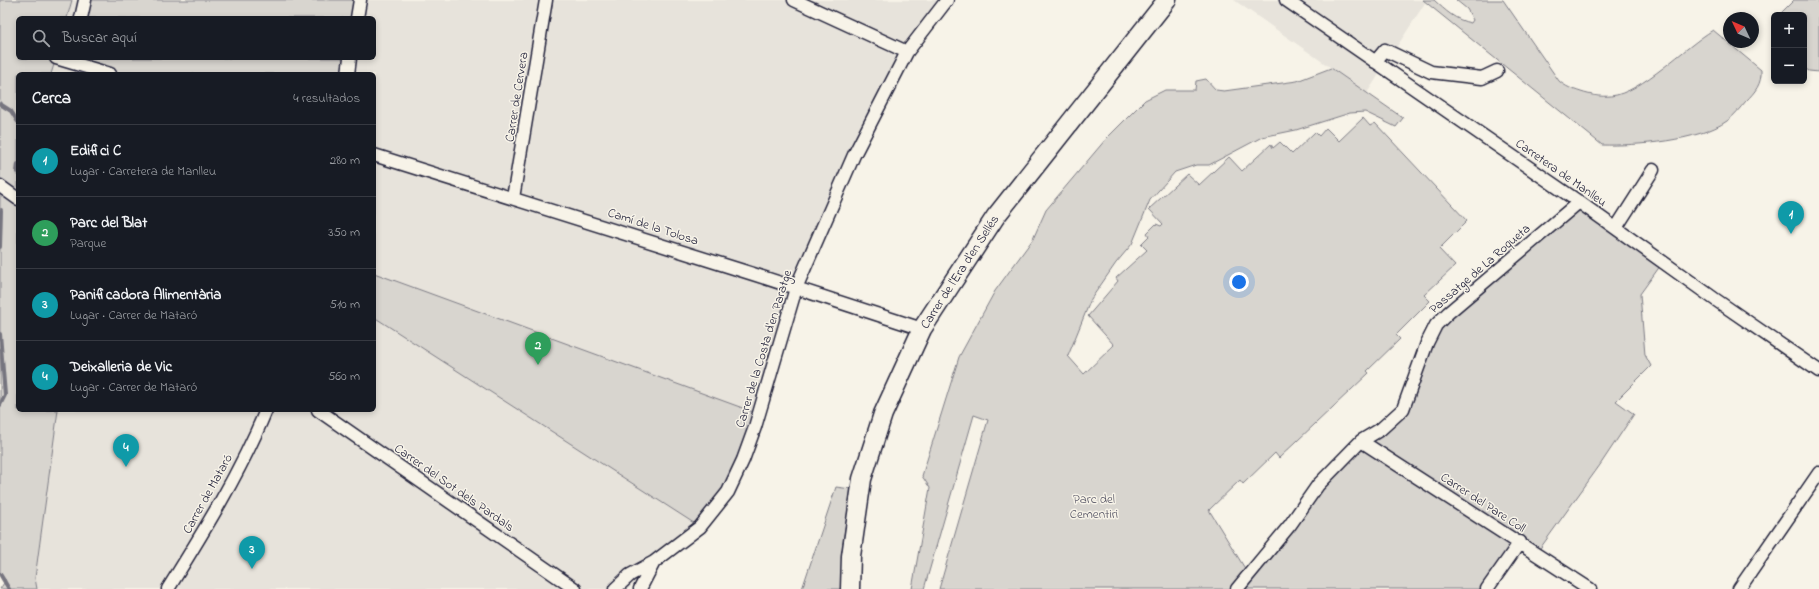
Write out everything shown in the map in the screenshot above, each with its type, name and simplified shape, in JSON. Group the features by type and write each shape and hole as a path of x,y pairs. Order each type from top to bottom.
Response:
{"street":[{"path":"81,16 85,0"},
{"path":"357,16 360,0"},
{"name":"Carrer de Cervera","path":"514,198 546,0"},
{"path":"794,0 907,52"},
{"name":"Carrer de la Costa d'en Paratge","path":"615,589 630,575 654,562 700,527 728,492 743,460 755,427 781,332 796,288 854,155 907,52 946,0"},
{"name":"Carrer de l'Era d'en Sellés","path":"850,589 851,556 862,479 883,414 922,329 996,216 1167,0"},
{"name":"Carretera de Manlleu","path":"1286,0 1579,202 1819,371"},
{"path":"1376,62 1385,50 1431,72 1482,78 1497,71"},
{"path":"65,60 104,72"},
{"path":"348,72 350,60"},
{"name":"Camí de la Tolosa","path":"376,156 514,198 922,329"},
{"path":"1616,228 1653,170"},
{"path":"0,186 14,197"},
{"name":"Passatge de La Roqueta","path":"1237,589 1290,525 1318,485 1361,440 1381,429 1404,409 1427,343 1436,325 1448,313 1579,202"},
{"name":"Carrer de Mataró","path":"168,589 214,515 252,445 265,412"},
{"name":"Carrer del Sot dels Pardals","path":"321,412 575,589"},
{"name":"Carrer del Pare Coll","path":"1361,440 1520,542 1590,589"},
{"path":"1739,589 1819,473"},
{"path":"1487,589 1520,542"},
{"path":"640,589 654,562"}],"shaded area":[{"path":"72,0 945,0 906,51 796,288 745,448 699,524 674,545 628,589 37,589 35,578 58,412 376,412 376,72 52,72 55,60 376,60 376,16 68,16"},
{"path":"1234,0 1423,0 1425,3 1367,93"}],"green space":[{"path":"0,0 72,0 68,16 16,16 16,60 55,60 52,72 16,72 16,412 58,412 35,578 37,589 0,589 6,580 0,576"},
{"path":"85,0 360,0 357,16 81,16"},
{"path":"1423,0 1434,0 1455,17 1471,23 1473,20 1467,9 1456,0 1503,0 1559,81 1569,88 1588,94 1611,96 1623,93 1636,87 1713,30 1723,38 1723,48 1735,48 1761,70 1759,84 1755,91 1735,114 1715,128 1684,138 1666,141 1602,145"},
{"path":"1794,0 1819,0 1819,72 1807,70 1807,12 1782,12"},
{"path":"72,60 350,60 348,72 104,72"},
{"name":"Parc del Cementiri","path":"1331,68 1403,118 1396,127 1365,112 1350,113 1296,130 1262,137 1209,165 1196,165 1175,172 1150,200 1132,244 1116,263 1091,299 1068,356 1084,374 1114,345 1088,316 1118,281 1116,278 1147,250 1141,244 1149,236 1147,233 1156,224 1161,226 1163,224 1149,209 1187,174 1199,185 1229,157 1242,171 1271,144 1273,148 1280,142 1292,154 1315,132 1319,136 1326,128 1339,141 1363,118 1370,126 1375,123 1467,221 1439,249 1455,266 1424,295 1430,301 1396,335 1400,339 1367,371 1369,373 1279,458 1275,453 1243,484 1240,480 1209,510 1249,575 1318,485 1403,409 1436,325 1579,202 1663,262 1640,294 1645,355 1651,366 1616,401 1634,414 1600,465 1536,554 1519,543 1487,589 939,589 988,420 974,415 924,589 912,589 930,488 922,476 959,357 995,291 1033,239 1046,210 1106,139 1145,100 1165,90 1195,90 1196,81 1206,79 1216,90 1224,91 1297,81"},
{"path":"376,274 759,414 729,485 700,527 376,318"},
{"path":"836,487 851,489 844,536 842,589 802,589"}],"waterway":[{"path":"0,104 11,111 16,119"},
{"path":"0,247 1,210"},
{"path":"0,334 5,395 0,405"},
{"path":"0,574 9,589"}],"place":[{"name":"Edifici C","path":"1791,234"},
{"name":"Parc del Blat","path":"538,365"},
{"name":"Deixalleria de Vic","path":"126,467"},
{"name":"Panificadora Alimentària","path":"252,569"}]}
